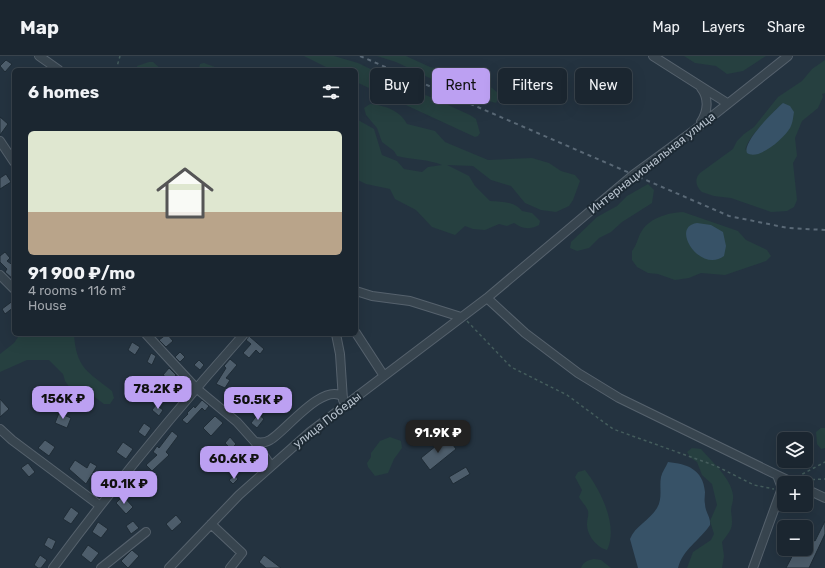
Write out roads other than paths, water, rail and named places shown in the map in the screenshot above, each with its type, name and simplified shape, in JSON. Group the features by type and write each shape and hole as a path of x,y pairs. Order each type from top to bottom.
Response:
{"street":[{"path":"39,56 56,68"},
{"path":"653,56 727,103"},
{"name":"Интернациональная улица","path":"554,240 637,172 696,129 788,56"},
{"path":"696,129 704,118 707,106 706,96 701,87"},
{"path":"2,145 12,159"},
{"name":"улица Победы","path":"169,568 239,494 310,432 342,406 487,298 554,240"},
{"path":"0,274 12,286"},
{"path":"358,291 372,296 410,300 462,317"},
{"path":"487,298 531,337 578,373 613,395 777,475 782,488 753,568"},
{"path":"148,336 196,388 237,422 255,442 271,466"},
{"path":"53,568 99,505 196,388 242,336"},
{"path":"336,336 340,354 343,397 342,406"},
{"path":"358,336 384,376"},
{"path":"255,442 265,442 271,439 298,414 315,402 334,395 343,397"},
{"path":"0,429 12,440 99,505"},
{"path":"813,492 825,498"},
{"path":"211,524 242,553 230,568"},
{"path":"101,568 146,532"}],"water":[{"path":"783,103 790,106 794,112 790,128 771,147 758,154 752,155 747,153 749,142 754,134 766,119"},
{"path":"697,223 711,225 723,232 726,246 724,256 715,260 706,259 698,255 691,248 687,240 686,232 689,226"},
{"path":"668,462 688,466 701,478 704,484 705,507 710,519 710,525 687,550 680,561 678,568 638,568 630,539 635,530 651,516 659,504 660,481 662,473"}],"railway":[{"path":"360,56 729,216 788,228 825,230"}]}
